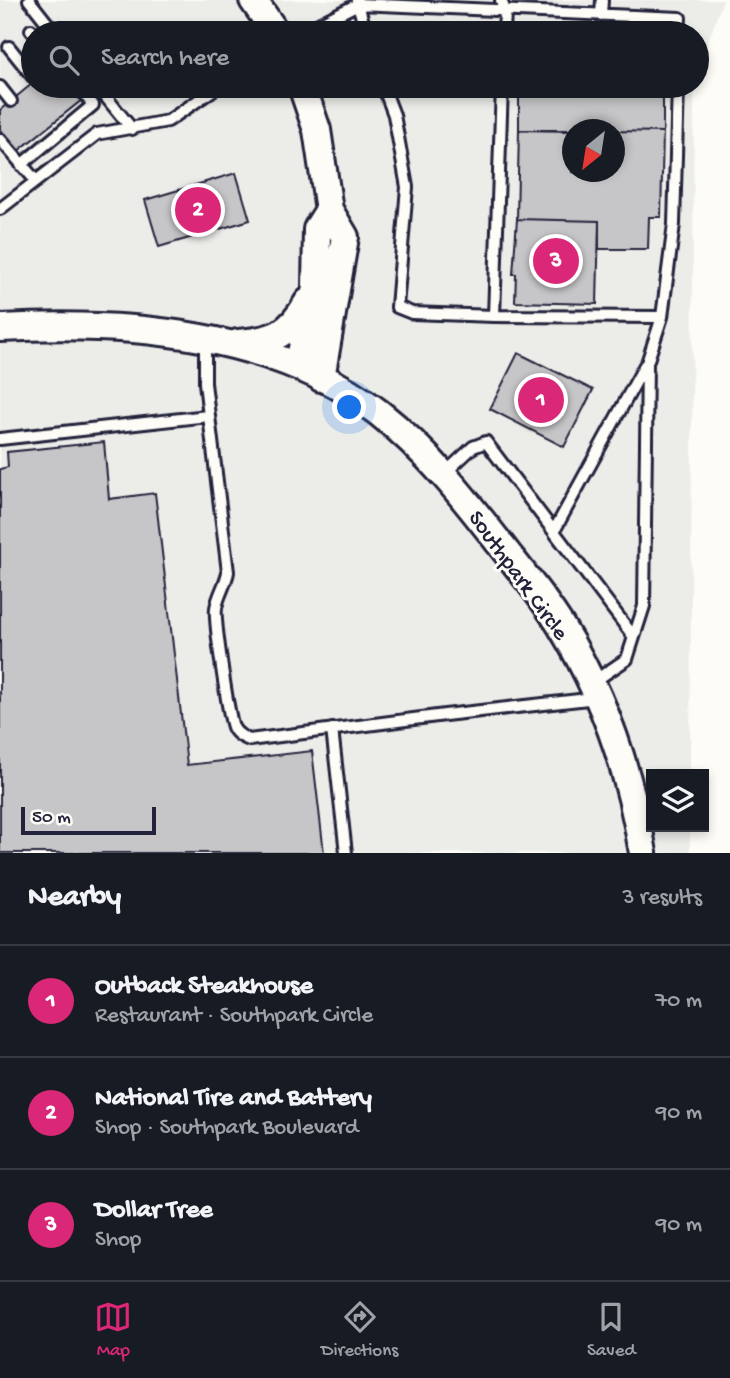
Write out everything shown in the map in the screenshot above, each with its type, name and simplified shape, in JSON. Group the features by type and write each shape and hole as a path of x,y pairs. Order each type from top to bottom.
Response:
{"street":[{"path":"253,0 268,21"},
{"path":"306,98 317,131 330,210 345,237 310,372"},
{"path":"310,372 317,229 330,210"},
{"path":"0,328 101,326 215,342 257,342 284,332 295,324 316,288"},
{"name":"Southpark Circle","path":"215,342 310,372 377,412 445,473 553,615 596,690 623,760 643,853"}],"lane":[{"path":"29,0 46,21"},
{"path":"601,15 602,0"},
{"path":"323,21 357,2 503,6 601,15 680,18 680,21"},
{"path":"357,2 363,21"},
{"path":"9,47 21,62"},
{"path":"0,87 11,101"},
{"path":"21,165 41,140 67,119 93,105 87,98"},
{"path":"107,98 132,129"},
{"path":"0,209 97,134 167,121 201,98"},
{"path":"388,98 394,115 407,187 397,307 412,313 662,317"},
{"path":"494,316 502,98"},
{"path":"554,531 647,363 662,317 674,224 678,98"},
{"path":"0,139 36,181"},
{"path":"215,342 205,383 228,572 216,610 234,729 241,737 249,740 596,690 627,659 644,606 647,363"},
{"path":"0,439 208,416"},
{"path":"445,473 473,447 486,442 634,637"},
{"path":"332,729 346,853"}],"shaded area":[{"path":"0,0 723,0 709,39 709,21 21,21 21,98 694,98 690,769 646,769 646,832 690,832 690,853 0,853"}],"building":[{"path":"21,93 21,98 83,99 18,151 0,129 0,110"},
{"path":"519,98 663,98 663,132 625,131 625,119 562,119 562,130 519,130"},
{"path":"519,130 562,131 562,182 625,182 625,131 663,132 661,217 649,217 648,249 599,249 599,221 517,219"},
{"path":"236,173 250,220 159,247 145,200"},
{"path":"517,219 599,221 597,304 515,302 516,274 513,274"},
{"path":"518,353 593,390 564,447 490,409"},
{"path":"104,442 109,499 155,493 187,765 312,751 324,853 0,853 0,469 8,467 7,452"}],"place":[{"name":"National Tire and Battery","path":"198,210"},
{"name":"Dollar Tree","path":"556,261"},
{"name":"Outback Steakhouse","path":"541,400"}]}
